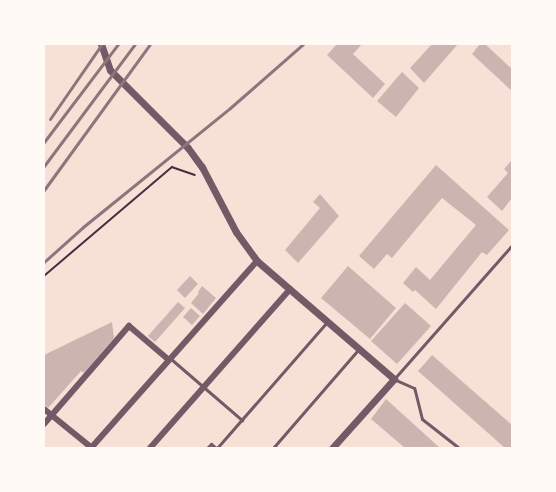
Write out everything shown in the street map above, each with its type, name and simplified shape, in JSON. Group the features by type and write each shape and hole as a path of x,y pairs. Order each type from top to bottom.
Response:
{"street":[{"path":"101,44 110,70 188,147 236,232 257,261 394,379 332,448"},
{"path":"44,409 92,448 257,261"},
{"path":"150,448 290,289"},
{"path":"44,424 129,326 170,359"}],"lane":[{"path":"459,448 422,419 414,388 394,379 513,245"},
{"path":"207,448 211,444 217,448 328,321"},
{"path":"273,448 359,349"},
{"path":"170,359 242,420"}],"path":[{"path":"44,276 172,167 189,174 197,175 204,172"}],"building":[{"path":"337,44 362,44 353,54 385,84 373,98 327,55"},
{"path":"432,44 458,44 424,83 410,68"},
{"path":"480,44 485,44 512,69 512,91 472,54"},
{"path":"402,72 419,88 396,117 377,101"},
{"path":"512,160 512,198 502,211 487,197 508,173 504,169"},
{"path":"436,165 509,230 487,255 482,252 436,309 415,290 413,292 403,283 416,267 430,280 476,225 442,198 392,258 387,254 374,269 359,256"},
{"path":"320,194 339,216 298,263 285,250 320,208 313,202"},
{"path":"348,266 396,308 370,339 321,298"},
{"path":"190,276 198,284 185,298 177,290"},
{"path":"202,286 216,298 203,314 191,303"},
{"path":"178,302 185,308 155,342 148,336"},
{"path":"405,303 431,326 397,364 371,341"},
{"path":"191,308 200,316 192,325 183,317"},
{"path":"112,322 114,338 84,373 81,371 48,408 44,404 44,355"},
{"path":"432,355 512,425 512,448 505,448 418,371"},
{"path":"386,399 440,448 405,448 371,419"}],"railway":[{"path":"50,119 102,44"},
{"path":"44,142 118,44"},
{"path":"44,166 135,44"},
{"path":"44,190 150,44"},
{"path":"44,262 83,227 230,108 303,44"}]}
